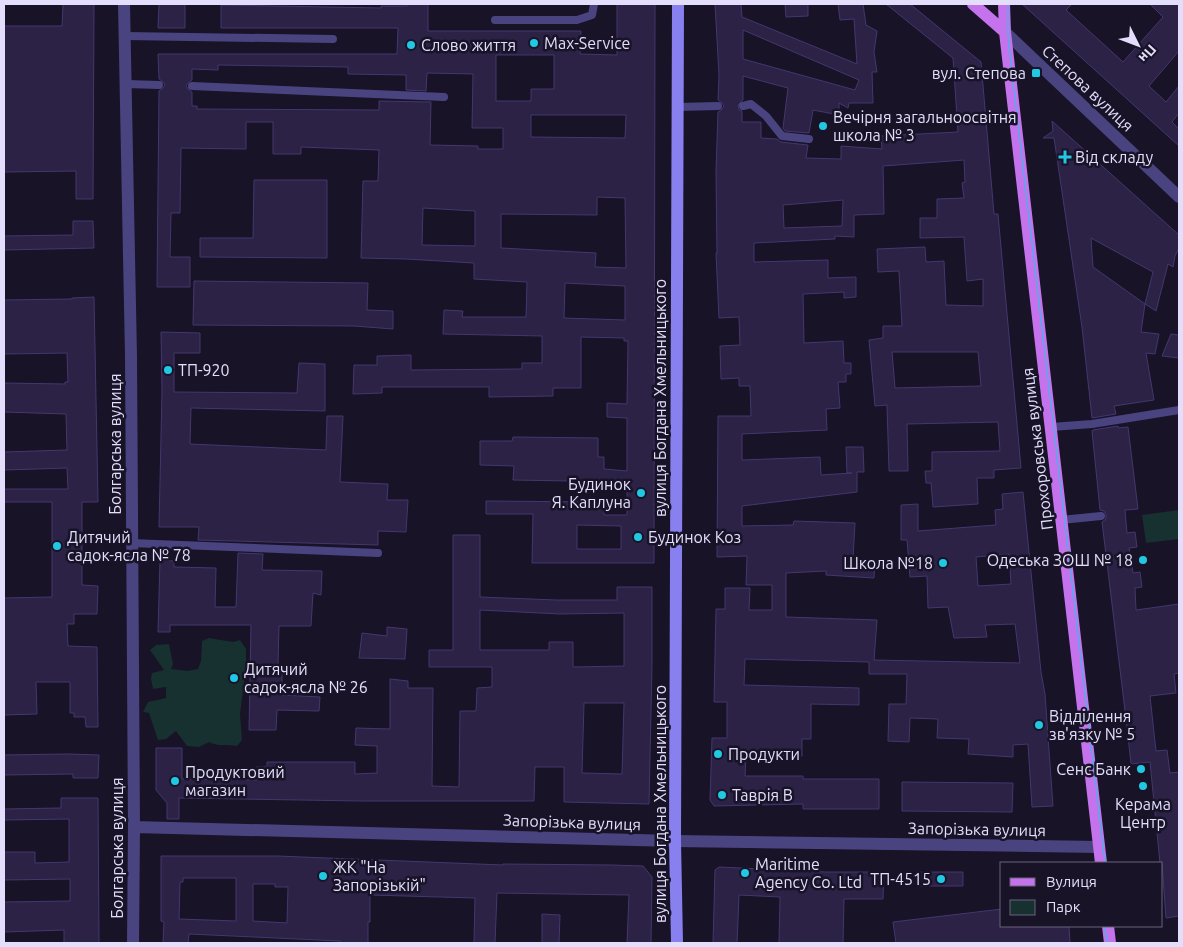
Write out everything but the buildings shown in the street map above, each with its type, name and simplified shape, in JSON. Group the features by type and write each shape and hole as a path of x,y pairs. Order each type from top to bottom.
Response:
{"main road":[{"name":"вулиця Богдана Хмельницького","path":"677,943 675,841 678,4"},
{"name":"Степова вулиця","path":"973,4 1005,32"},
{"name":"Прохоровська вулиця","path":"1004,4 1005,32 1101,862"},
{"path":"1108,927 1110,943"}],"street":[{"name":"Болгарська вулиця","path":"124,4 131,356 133,943"},
{"name":"Степова вулиця","path":"1005,32 1179,197"},
{"name":"Запорізька вулиця","path":"134,827 675,841 1099,847"}],"lane":[{"path":"495,20 577,20 592,15 594,4"},
{"path":"125,36 333,39"},
{"path":"126,84 159,85"},
{"path":"192,86 444,97"},
{"path":"742,106 751,104 766,116 782,136 809,139"},
{"path":"678,106 718,106"},
{"path":"1051,427 1092,424 1179,410"},
{"path":"1061,520 1101,516"},
{"path":"131,543 378,553"}],"green space":[{"path":"1179,510 1179,539 1146,543 1142,515"},
{"path":"209,638 233,642 240,640 246,649 246,667 240,714 242,740 237,746 209,742 199,747 187,746 176,731 166,739 158,740 149,713 143,712 148,702 166,698 166,687 153,689 152,673 164,670 150,650 156,645 169,644 173,664 171,669 187,671 198,669 201,661 202,641"}],"tram line":[{"path":"1008,4 1008,35 1015,99 1105,862"},
{"path":"1105,927 1107,943"}],"place":[{"name":"Max-Service","path":"534,43"},
{"name":"Слово життя","path":"411,45"},
{"name":"вул. Степова","path":"1036,73"},
{"name":"Вечірня загальноосвітня школа № 3","path":"823,126"},
{"name":"Від складу","path":"1065,157"},
{"name":"ТП-920","path":"168,370"},
{"name":"Будинок Я. Каплуна","path":"641,493"},
{"name":"Будинок Коз","path":"638,537"},
{"name":"Дитячий садок-ясла № 78","path":"57,546"},
{"name":"Одеська ЗОШ № 18","path":"1143,560"},
{"name":"Школа №18","path":"943,563"},
{"name":"Дитячий садок-ясла № 26","path":"234,678"},
{"name":"Відділення зв'язку № 5","path":"1039,725"},
{"name":"Продукти","path":"718,754"},
{"name":"Сенс Банк","path":"1141,769"},
{"name":"Продуктовий магазин","path":"175,781"},
{"name":"Керама Центр","path":"1143,786"},
{"name":"Таврія В","path":"722,795"},
{"name":"Maritime Agency Co. Ltd","path":"745,873"},
{"name":"ЖК \"На Запорізькій\"","path":"323,876"},
{"name":"ТП-4515","path":"941,879"}]}
